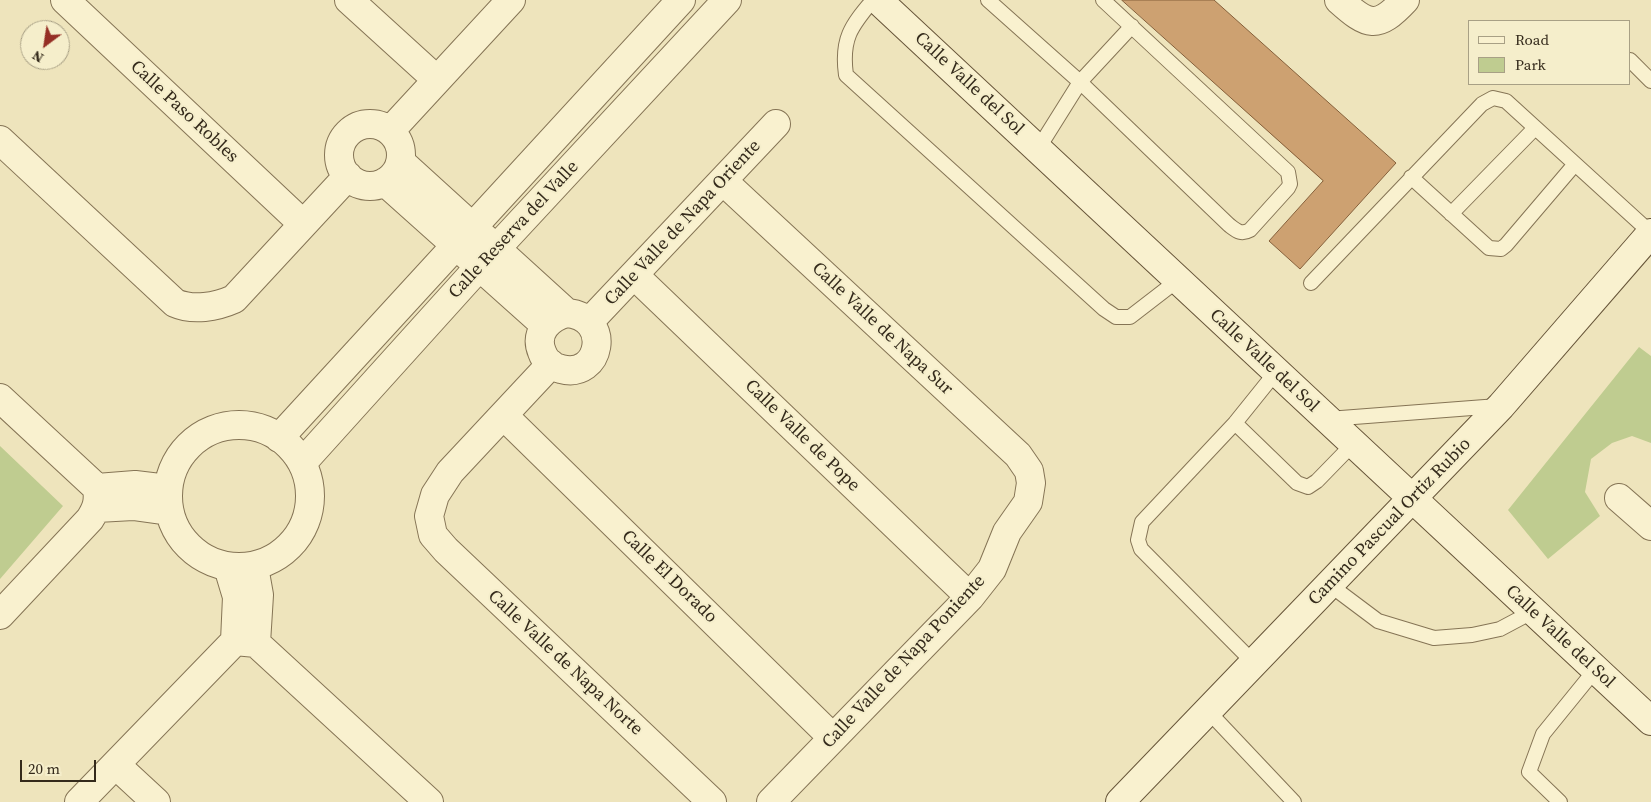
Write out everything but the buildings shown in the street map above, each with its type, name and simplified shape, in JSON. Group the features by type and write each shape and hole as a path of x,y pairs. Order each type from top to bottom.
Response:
{"street":[{"name":"Calle Paso Robles","path":"65,0 303,224"},
{"path":"349,0 437,80"},
{"path":"390,131 511,0"},
{"name":"Calle Reserva del Valle","path":"280,438 681,0"},
{"name":"Calle Reserva del Valle","path":"303,462 488,258 727,0"},
{"name":"Calle Valle del Sol","path":"878,0 1651,721"},
{"path":"1339,0 1360,19 1375,22 1390,16 1405,0"},
{"path":"371,124 390,131 400,147 393,172 367,185 357,182 348,176 340,158 340,147 345,138 361,125 371,124"},
{"name":"Calle Valle de Napa Oriente","path":"567,320 634,275 776,124"},
{"path":"0,140 175,303 188,308 234,299 348,176"},
{"path":"393,172 488,258 567,320 595,330 597,349 586,365 568,371 551,364 541,350 540,342 567,320"},
{"name":"Calle Valle de Napa Sur","path":"723,181 1018,455 1029,471 1031,483"},
{"name":"Camino Pascual Ortiz Rubio","path":"1120,802 1413,500 1501,406 1651,233"},
{"name":"Calle Valle de Pope","path":"634,275 970,597"},
{"path":"504,416 551,364"},
{"path":"0,398 97,498"},
{"name":"Calle Valle de Napa Norte","path":"504,416 450,472 435,495 429,516 432,535 712,802"},
{"name":"Calle El Dorado","path":"504,416 833,738"},
{"path":"246,425 268,430 280,438 303,462 310,482 311,505 304,528 290,547 272,560 241,567 207,560 190,548 176,531 169,500 173,467 186,448 203,434 224,426 246,425"},
{"name":"Calle Valle de Napa Poniente","path":"771,802 970,597 992,569 1007,532 1028,502 1031,483"},
{"path":"97,498 135,485 169,500"},
{"path":"0,615 90,519 97,498"},
{"path":"1619,498 1651,526"},
{"path":"241,567 236,597 246,642 429,802"},
{"path":"79,802 246,642"},
{"path":"116,765 156,802"}],"lane":[{"path":"873,0 852,25 843,55 846,75 1104,309 1116,317 1130,317 1178,280"},
{"path":"988,0 1080,82 1229,225 1238,232 1244,233 1250,230 1288,188 1290,184 1288,172 1103,0"},
{"path":"1038,149 1080,82 1132,26"},
{"path":"1631,61 1651,81"},
{"path":"1311,283 1482,104 1493,98 1506,101 1651,233"},
{"path":"1451,214 1535,128"},
{"path":"1411,177 1489,248 1501,249 1574,164"},
{"path":"1254,663 1142,549 1138,540 1142,522 1235,423 1276,372"},
{"path":"1327,420 1501,406"},
{"path":"1235,423 1297,484 1308,487 1317,481 1353,444"},
{"path":"1330,585 1378,622 1434,638 1472,635 1500,629 1532,612"},
{"path":"1560,802 1529,772 1543,734 1595,670"},
{"path":"1208,712 1294,802"}],"green space":[{"path":"1639,347 1651,356 1651,443 1632,436 1612,443 1591,459 1585,492 1600,516 1548,559 1508,510"},
{"path":"0,446 63,506 0,579"}]}
